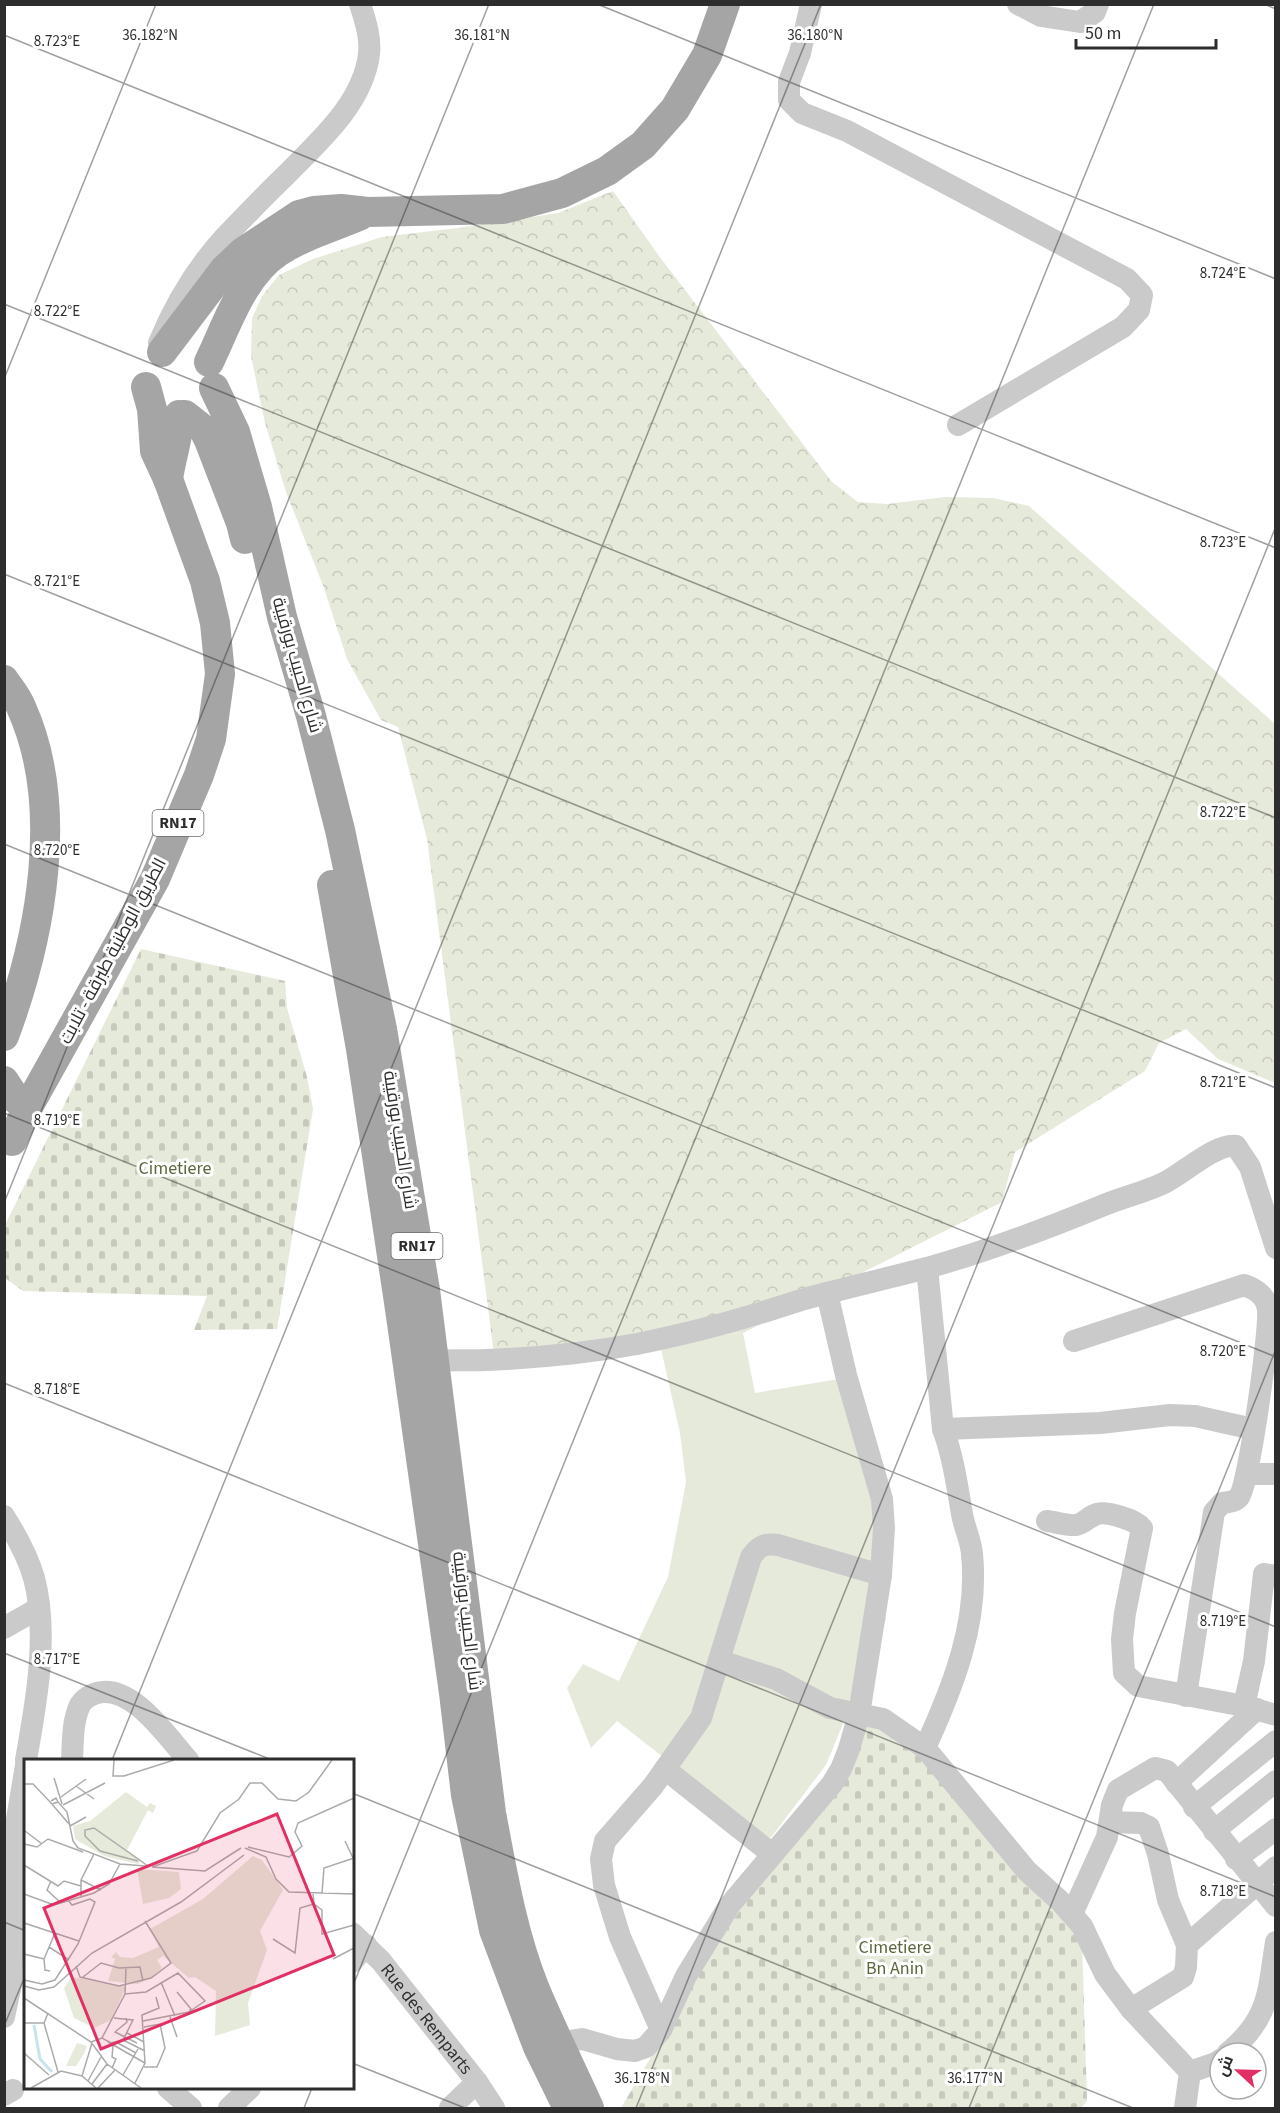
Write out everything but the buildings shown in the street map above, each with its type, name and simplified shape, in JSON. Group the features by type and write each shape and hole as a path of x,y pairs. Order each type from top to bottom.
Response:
{"main road":[{"path":"153,366 224,270 243,252 299,215 340,209 368,212 503,209 562,193 607,171 643,145 675,109 707,56 725,4"},
{"path":"168,479 182,415 204,406 210,398 212,375 243,290 276,253 368,212"},
{"path":"153,366 171,347 182,346 193,348 202,354 212,375"},
{"name":"RN17","path":"153,366 150,398 168,413 182,415"},
{"name":"الطريق الوطنية طبرقة - تلابت","path":"7,1144 155,879 199,775 211,739 220,674 215,623 205,581 168,479 155,452 152,409 153,366"},
{"name":"شارع الحبيب بورقيبة","path":"212,375 235,432 340,830 382,1029 424,1290 421,1362"},
{"name":"شارع الحبيب بورقيبة","path":"182,415 204,430 241,523 265,622 294,719 324,844 421,1362 495,1835 518,1937 568,2109"},
{"path":"4,680 20,705 32,735 39,765 45,830 43,876 36,930 22,984 4,1036"},
{"path":"4,1081 16,1099 28,1107"},
{"name":"شارع الحبيب بورقيبة","path":"549,2045 589,2109"}],"street":[{"path":"153,366 169,318 192,278 222,240 343,114 360,84 369,54 369,39 360,4"},
{"path":"811,4 800,53 789,81 789,100 802,113 847,131 1126,279 1142,295 1139,310 1123,327 958,425"},
{"path":"1018,4 1041,16 1080,22 1095,12 1098,4"},
{"path":"278,183 289,204 299,215"},
{"path":"421,1362 488,1360 577,1353 694,1332 797,1300 927,1268 1046,1229 1154,1187 1186,1171 1217,1149 1231,1145 1236,1146 1250,1167 1275,1248"},
{"path":"925,1748 951,1686 965,1642 971,1611 972,1552 963,1522 950,1452 943,1429 927,1268"},
{"path":"1074,1341 1244,1285 1255,1288 1272,1306 1247,1474 1238,1499 1222,1503 1214,1512 1186,1696"},
{"path":"549,2045 582,2039 617,2049 635,2051 646,2047 661,2030 686,1976 729,1906 837,1776 849,1749 859,1714 881,1575 884,1528 882,1499 846,1375 827,1293"},
{"path":"943,1429 1121,1421 1170,1415 1195,1416 1253,1430"},
{"path":"1247,1474 1275,1474"},
{"path":"1047,1521 1075,1525 1083,1523 1096,1514 1103,1513 1140,1524 1142,1528 1122,1640 1124,1674 1138,1686 1259,1710"},
{"path":"4,1516 15,1532 33,1577 39,1608 38,1678 26,1759"},
{"path":"661,2030 620,1938 604,1885 601,1859 605,1841 653,1786 701,1718 751,1557 759,1547 767,1544 778,1545 881,1575"},
{"path":"1259,1710 1254,1661 1264,1574 1275,1576"},
{"path":"4,1628 39,1608"},
{"path":"720,1661 776,1679 830,1708 883,1719 925,1748 1027,1871 1060,1901 1082,1926 1105,1974 1131,2009 1190,2072"},
{"path":"72,1759 75,1724 81,1703 91,1695 100,1692 126,1697 141,1707 186,1759"},
{"path":"1176,1783 1259,1710"},
{"path":"1194,1807 1275,1741"},
{"path":"4,1765 13,1773 21,1790"},
{"path":"1072,1914 1107,1837 1112,1805 1118,1790 1155,1768 1167,1770 1194,1807 1275,1906"},
{"path":"665,1769 772,1854"},
{"path":"4,2017 9,1999 19,1898 16,1825 24,1775"},
{"path":"1214,1831 1275,1781"},
{"path":"1111,1822 1142,1823 1149,1827 1158,1854 1168,1900 1187,1945 1183,1977 1131,2009"},
{"path":"1236,1859 1275,1828"},
{"path":"1187,1945 1275,1867"},
{"path":"1241,2041 1261,2016 1274,1974 1275,1942"},
{"name":"Rue des Remparts","path":"357,1947 381,1961 477,2082 494,2109"},
{"path":"1246,2041 1275,2023"},
{"path":"1190,2072 1208,2066"},
{"path":"1185,2109 1190,2072"},
{"path":"450,2109 477,2082"},
{"path":"169,2089 191,2109"},
{"path":"230,2109 249,2089"}],"green space":[{"path":"613,191 659,256 832,482 858,502 887,504 945,497 993,498 1029,506 1275,724 1275,1083 1218,1059 1186,1029 1159,1043 1145,1071 1015,1152 1002,1202 743,1333 494,1354 427,839 398,727 381,720 347,659 324,588 286,492 265,423 251,356 252,318 262,296 279,275 313,259 382,237 558,213"},
{"name":"Cimetiere","path":"141,949 285,981 287,1008 307,1077 313,1109 277,1329 194,1330 207,1296 23,1291 5,1278 5,1225"},
{"path":"743,1333 755,1393 839,1379 876,1501 876,1569 886,1619 826,1765 769,1840 617,1721 591,1748 567,1688 583,1664 619,1681 668,1577 686,1482 680,1433 659,1340"},
{"name":"Cimetiere Bn Anin","path":"871,1717 909,1744 1082,1940 1087,2101 1081,2108 621,2108 674,2018 709,1952 747,1901"}]}
